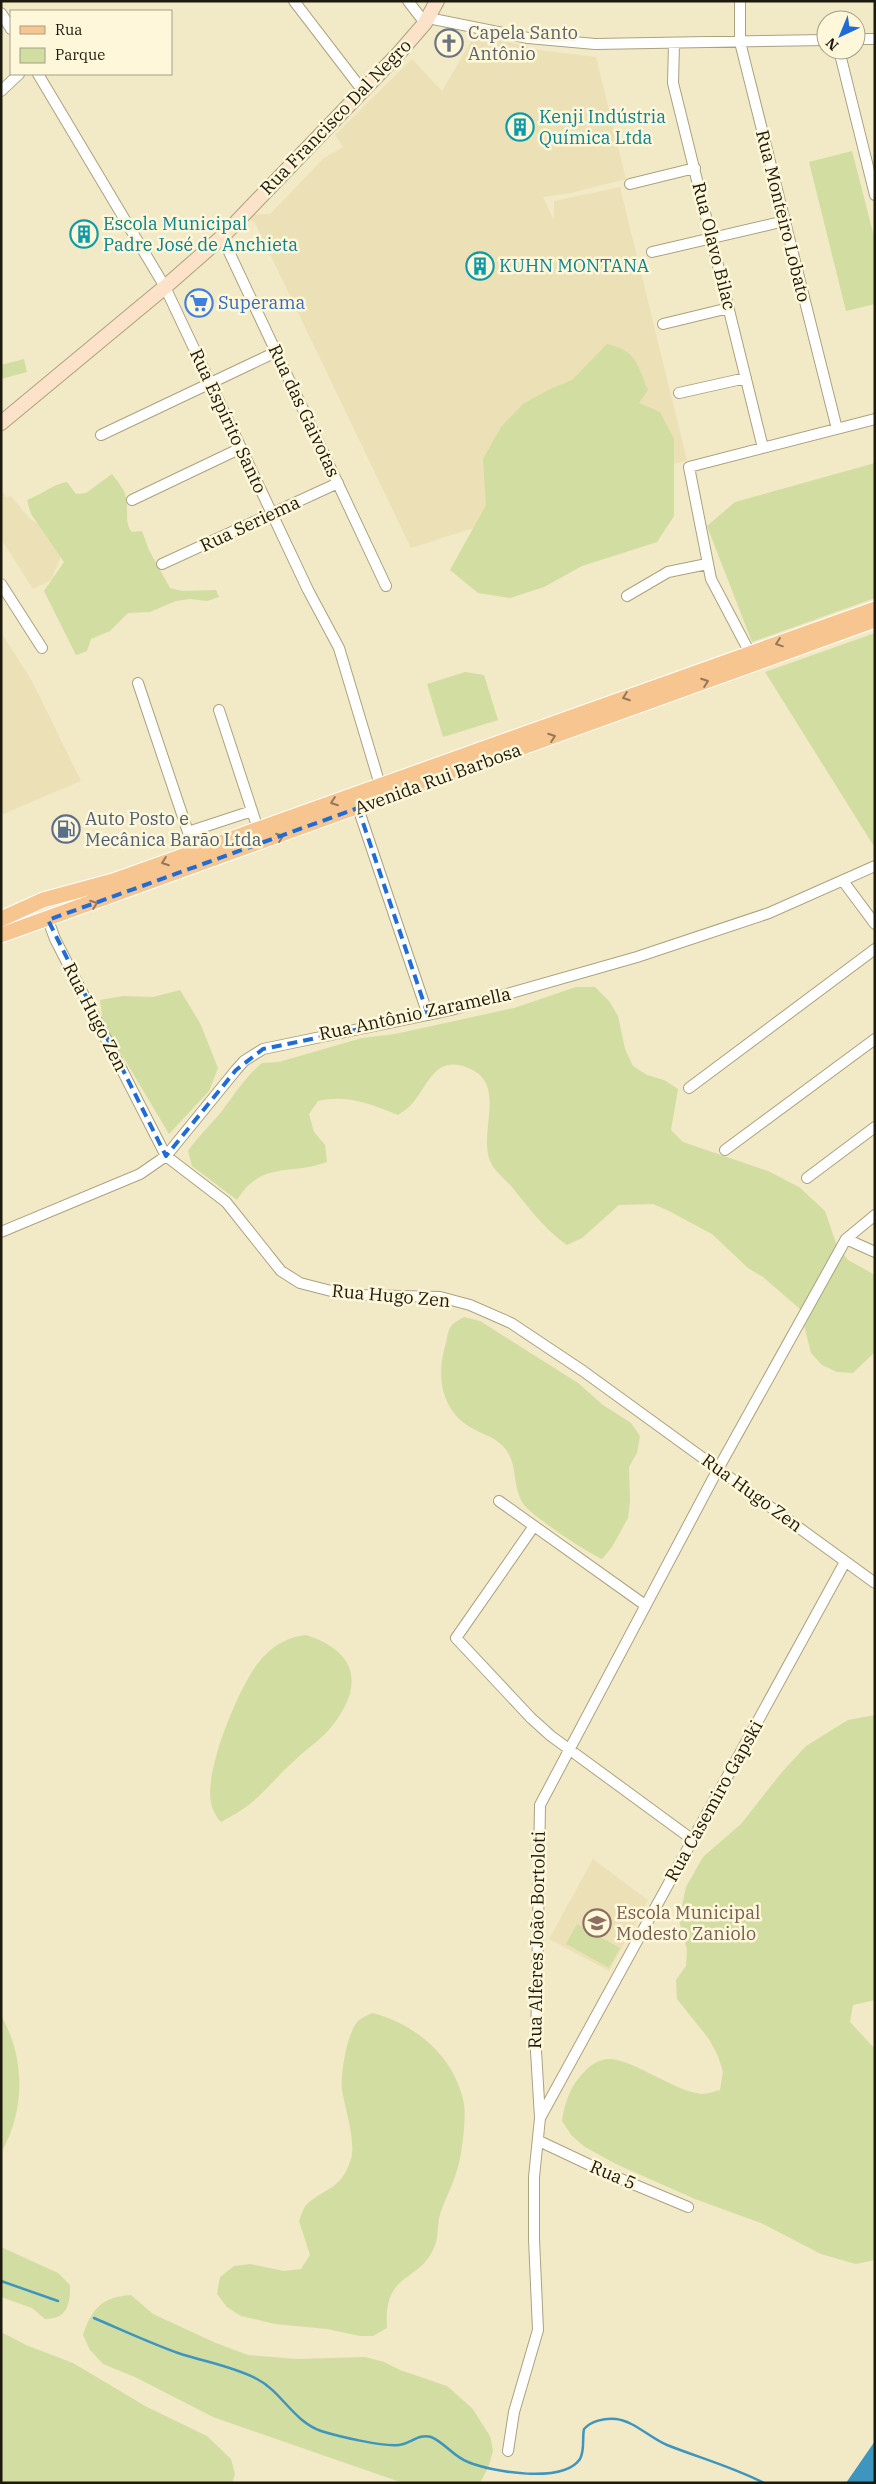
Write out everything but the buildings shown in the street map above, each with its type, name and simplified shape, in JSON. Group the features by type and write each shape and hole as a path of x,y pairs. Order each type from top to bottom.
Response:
{"main road":[{"name":"Avenida Rui Barbosa","path":"1,919 40,901 88,889 875,609"},
{"name":"Avenida Rui Barbosa","path":"1,935 46,921 875,620"},
{"path":"40,901 32,912 36,919 46,921"}],"street":[{"path":"294,1 363,91"},
{"path":"408,1 426,20 528,38 595,44 816,40"},
{"name":"Rua Francisco Dal Negro","path":"1,423 165,288 222,236 363,91 426,20 437,1"},
{"name":"Rua Monteiro Lobato","path":"740,1 740,42 837,429"},
{"path":"1,13 10,28"},
{"name":"Rua Olavo Bilac","path":"674,44 673,83 763,448"},
{"path":"841,60 875,195"},
{"path":"1,90 18,75"},
{"name":"Rua Espírito Santo","path":"39,75 165,288 308,590 339,648 380,785"},
{"path":"630,184 694,168"},
{"path":"652,252 785,222"},
{"name":"Rua das Gaivotas","path":"222,236 386,586"},
{"path":"663,324 729,308"},
{"path":"101,436 276,352"},
{"path":"679,393 746,378"},
{"path":"750,653 716,593 707,564 689,466 875,420"},
{"path":"132,500 241,448"},
{"name":"Rua Seriema","path":"162,564 338,483"},
{"path":"627,596 668,572 707,564"},
{"path":"1,584 42,648"},
{"path":"138,683 188,832 252,811"},
{"path":"219,710 258,829"},
{"path":"358,808 428,1015"},
{"name":"Rua Antônio Zaramella","path":"1,1232 140,1174 166,1156 236,1070 262,1049 470,1006 687,942 769,913 875,866"},
{"path":"843,881 875,924"},
{"name":"Rua Hugo Zen","path":"46,921 166,1156 226,1202 275,1265 288,1277 317,1288 349,1294 440,1297 490,1313 556,1352 875,1583"},
{"path":"689,1088 875,949"},
{"path":"725,1150 875,1039"},
{"path":"807,1178 875,1127"},
{"path":"875,1215 846,1239 875,1252"},
{"name":"Rua Alferes João Bortoloti","path":"508,2451 514,2412 538,2330 534,2239 534,2176 540,2118 536,2051 538,1814 543,1796 718,1469 846,1239"},
{"path":"499,1500 645,1605"},
{"path":"534,1526 456,1638 531,1718 568,1750 692,1840"},
{"name":"Rua Casemiro Gapski","path":"540,2118 845,1562"},
{"name":"Rua 5","path":"539,2141 609,2174 688,2207"}],"highlighted area":[{"path":"358,808 428,1015 263,1049 236,1070 166,1156 48,920"}],"shaded area":[{"path":"476,33 539,50 596,57 626,179 567,194 543,197 554,220 554,201 620,187 687,460 411,548 255,223 242,215 270,214 324,158 343,147 335,135 412,59 442,91"},
{"path":"1,489 6,497 11,496 29,518 47,530 62,554 51,580 33,589 1,539"},
{"path":"1,632 32,681 81,781 1,815"},
{"name":"Escola Municipal Modesto Zaniolo","path":"593,1859 648,1900 609,1971 549,1939"}],"green space":[{"path":"852,151 875,240 875,304 846,311 809,162"},
{"path":"607,344 625,350 635,360 648,390 639,403 660,412 674,439 674,516 657,542 582,566 544,587 510,598 478,593 450,570 486,505 483,459 501,427 523,404 548,390 572,380"},
{"path":"24,359 27,372 1,379 1,365"},
{"path":"875,463 875,598 752,642 707,526 735,502"},
{"path":"112,474 125,494 129,528 132,532 142,531 149,550 170,588 182,591 216,590 219,597 207,601 190,599 176,601 150,612 128,613 110,631 91,639 87,651 76,655 44,591 64,562 31,514 27,500 67,482 76,494 86,493"},
{"path":"875,633 875,848 765,672"},
{"path":"465,672 484,675 498,720 443,737 427,684"},
{"path":"576,987 595,987 609,1001 618,1016 625,1049 633,1066 647,1075 664,1080 678,1089 671,1130 683,1142 768,1171 799,1187 825,1211 837,1246 848,1260 875,1275 875,1352 853,1373 837,1372 822,1365 811,1353 800,1309 763,1277 748,1268 712,1234 669,1211 653,1204 619,1205 582,1238 567,1245 559,1239 492,1165 487,1149 489,1096 487,1085 480,1075 462,1066 448,1065 442,1067 429,1080 409,1107 398,1115 349,1099 318,1101 309,1114 314,1132 325,1145 327,1162 266,1174 246,1187 237,1200 192,1166 188,1151 245,1080 262,1063 279,1062 362,1038 395,1034 514,1008"},
{"path":"180,990 200,1023 218,1068 209,1091 169,1134 103,1023 100,1000 123,996 153,997"},
{"path":"464,1317 480,1321 578,1383 603,1405 631,1423 640,1436 637,1453 629,1467 630,1501 628,1518 612,1547 602,1559 559,1533 527,1508 519,1496 512,1463 507,1451 497,1441 464,1423 449,1406 442,1386 443,1354 451,1327"},
{"path":"306,1635 325,1643 338,1652 347,1663 351,1675 351,1689 346,1703 338,1718 322,1737 288,1766 262,1794 240,1811 221,1822 212,1807 210,1788 219,1748 235,1705 254,1669 263,1657 283,1642 294,1637"},
{"path":"875,1715 875,2000 853,2005 850,2022 875,2049 875,2260 856,2264 821,2254 761,2223 695,2199 616,2164 585,2147 572,2136 562,2121 567,2100 576,2081 591,2066 606,2059 619,2060 630,2064 691,2092 702,2094 720,2090 723,2072 718,2056 709,2039 677,1999 676,1980 686,1966 687,1950 679,1920 686,1887 703,1857 741,1824 782,1772 806,1746 848,1720"},
{"path":"577,1924 620,1948 609,1968 566,1944"},
{"path":"372,2013 388,2018 418,2034 443,2058 460,2087 465,2116 460,2161 440,2214 437,2240 434,2248 419,2268 396,2287 390,2297 387,2310 387,2328 373,2336 360,2336 327,2329 275,2324 241,2316 227,2307 217,2294 220,2277 234,2266 250,2264 284,2271 301,2269 310,2255 299,2221 307,2204 343,2177 351,2159 351,2134 342,2090 343,2064 351,2033 359,2020"},
{"path":"1,2015 15,2049 19,2084 15,2119 1,2153"},
{"path":"1,2247 58,2273 70,2285 68,2304 63,2313 53,2318 45,2319 32,2308 1,2297"},
{"path":"131,2295 153,2314 216,2343 248,2355 297,2359 365,2357 384,2362 400,2370 447,2386 472,2408 490,2436 493,2451 488,2468 480,2483 403,2483 213,2417 135,2377 103,2364 90,2350 83,2335 86,2326 94,2311 105,2301"},
{"path":"1,2332 26,2345 73,2363 147,2407 207,2436 231,2459 235,2474 232,2483 1,2483"}],"water":[{"path":"875,2441 875,2483 846,2483"}],"waterway":[{"path":"1,2281 58,2301"},
{"path":"94,2318 146,2341 188,2356 228,2367 257,2379 266,2384 295,2414 311,2427 338,2436 392,2445 403,2444 422,2436 427,2436 436,2439 463,2460 479,2466 510,2472 543,2474 571,2467 580,2459 584,2429 587,2426 598,2421 616,2419 636,2426 667,2445 728,2467 764,2483"}],"place":[{"name":"Capela Santo Antônio","path":"449,43"},
{"name":"Kenji Indústria Química Ltda","path":"520,127"},
{"name":"Escola Municipal Padre José de Anchieta","path":"84,234"},
{"name":"KUHN MONTANA","path":"480,266"},
{"name":"Superama","path":"199,303"},
{"name":"Auto Posto e Mecânica Barão Ltda","path":"66,829"},
{"name":"Escola Municipal Modesto Zaniolo","path":"597,1923"}]}
